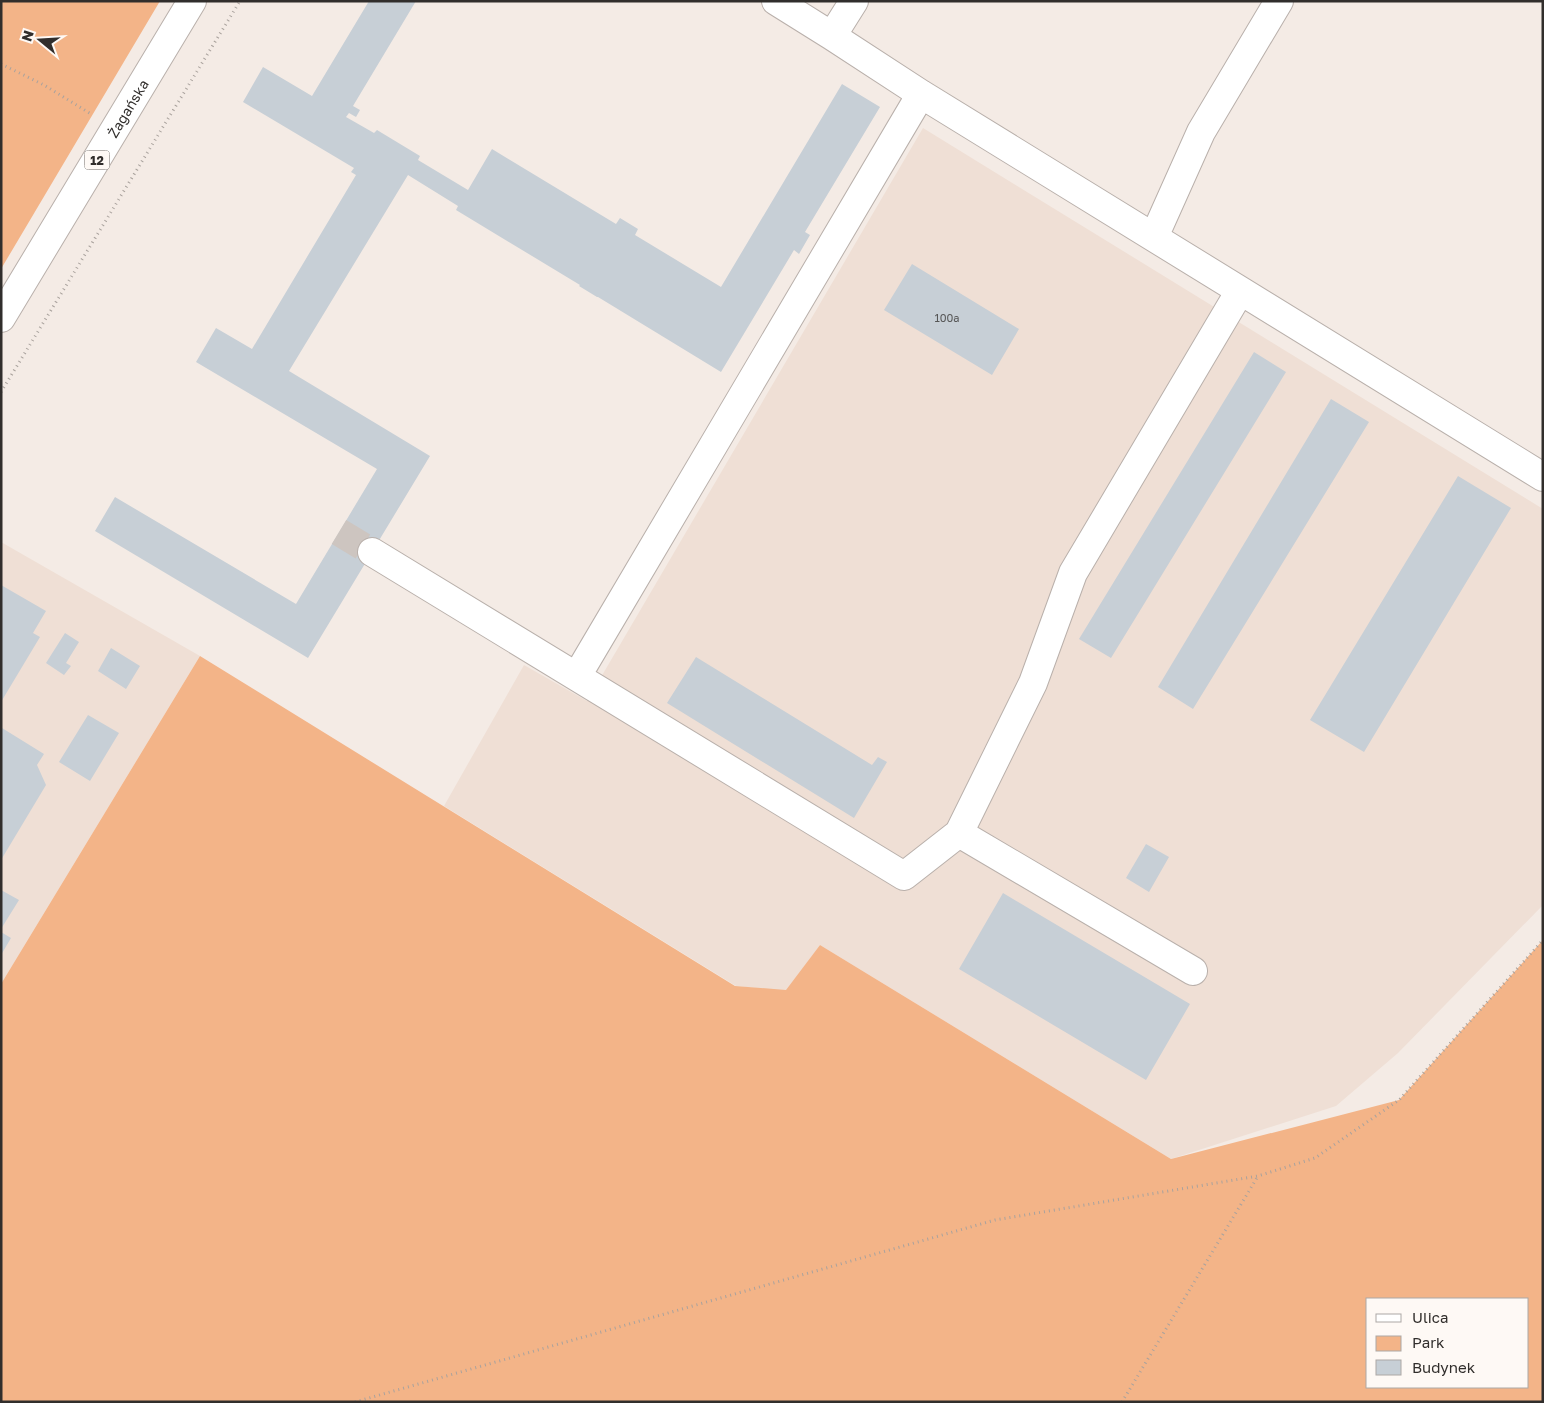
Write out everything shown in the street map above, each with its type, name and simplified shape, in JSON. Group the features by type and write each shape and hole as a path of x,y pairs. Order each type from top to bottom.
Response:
{"main road":[{"name":"Żagańska","path":"1,318 192,1"},
{"path":"776,1 921,94 1543,477"},
{"path":"832,36 854,1"},
{"path":"1154,237 1201,132 1279,1"},
{"path":"578,676 921,94"},
{"path":"372,552 904,876 958,833 1033,683 1073,573 1240,291"},
{"path":"958,833 1193,972"}],"path":[{"path":"1,392 240,1"},
{"path":"1,64 44,85 116,128"},
{"path":"355,1402 995,1220 1258,1176 1315,1158 1399,1100 1543,940"},
{"path":"1122,1402 1258,1176"}],"shaded area":[{"path":"923,128 1543,509 1543,905 1398,1053 1336,1106 1171,1159 820,945 786,991 736,986 444,806 524,665 587,701"},
{"path":"1,542 200,656 1,984"}],"green space":[{"path":"1,1 160,1 1,269"},
{"path":"200,656 735,986 786,990 820,945 1171,1159 1399,1100 1543,940 1543,1402 1,1402 1,984"}],"building":[{"path":"369,1 416,1 353,106 360,110 356,117 349,113 346,117 374,133 377,130 420,156 418,160 468,190 492,149 616,224 620,218 638,229 635,235 721,287 842,84 880,107 805,232 810,235 799,254 794,250 721,372 456,210 458,206 408,175 289,371 430,456 308,658 95,531 115,497 296,604 377,469 196,362 216,328 252,349 356,175 351,172 354,168 243,102 263,67 312,96"},
{"path":"912,264 1019,329 992,375 884,310"},
{"path":"1254,352 1286,372 1111,658 1079,639"},
{"path":"1331,399 1369,422 1193,709 1158,687"},
{"path":"1458,476 1511,508 1364,752 1310,720"},
{"path":"1,585 46,611 33,633 40,637 1,702"},
{"path":"65,633 79,642 66,663 71,666 64,675 46,663"},
{"path":"111,648 140,666 126,689 98,671"},
{"path":"696,657 872,765 878,757 887,762 854,818 667,703"},
{"path":"88,715 119,733 90,781 59,762"},
{"path":"2,728 44,754 37,765 46,785 1,860"},
{"path":"1146,844 1169,857 1149,892 1126,878"},
{"path":"1,890 19,900 1,929"},
{"path":"1003,893 1190,1004 1146,1080 959,969"},
{"path":"1,932 11,938 1,955"}],"tunnel":[{"path":"339,532 372,552"}]}
